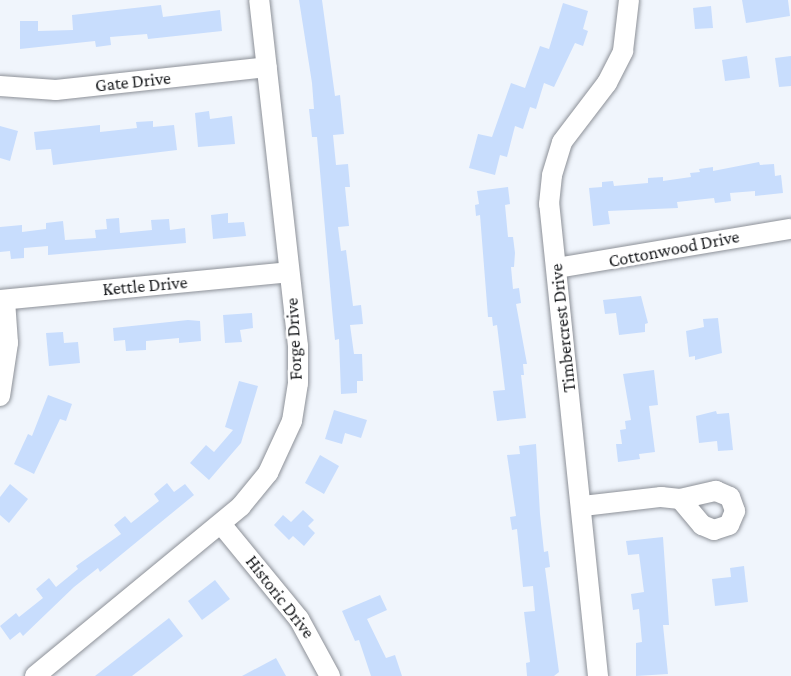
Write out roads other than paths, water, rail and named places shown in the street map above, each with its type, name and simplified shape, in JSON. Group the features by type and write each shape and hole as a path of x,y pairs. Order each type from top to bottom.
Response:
{"street":[{"name":"Forge Drive","path":"35,676 221,524 268,473 292,421 299,365 259,0"},
{"name":"Timbercrest Drive","path":"598,676 583,506 549,204 552,175 567,134 616,67 628,32 628,0"},
{"name":"Gate Drive","path":"0,86 56,90 267,67"},
{"name":"Cottonwood Drive","path":"557,268 791,229"},
{"name":"Kettle Drive","path":"3,300 289,272"},
{"path":"0,396 8,343 3,300"},
{"path":"583,506 661,497 680,498"},
{"name":"Historic Drive","path":"221,524 299,619 330,676"}]}
